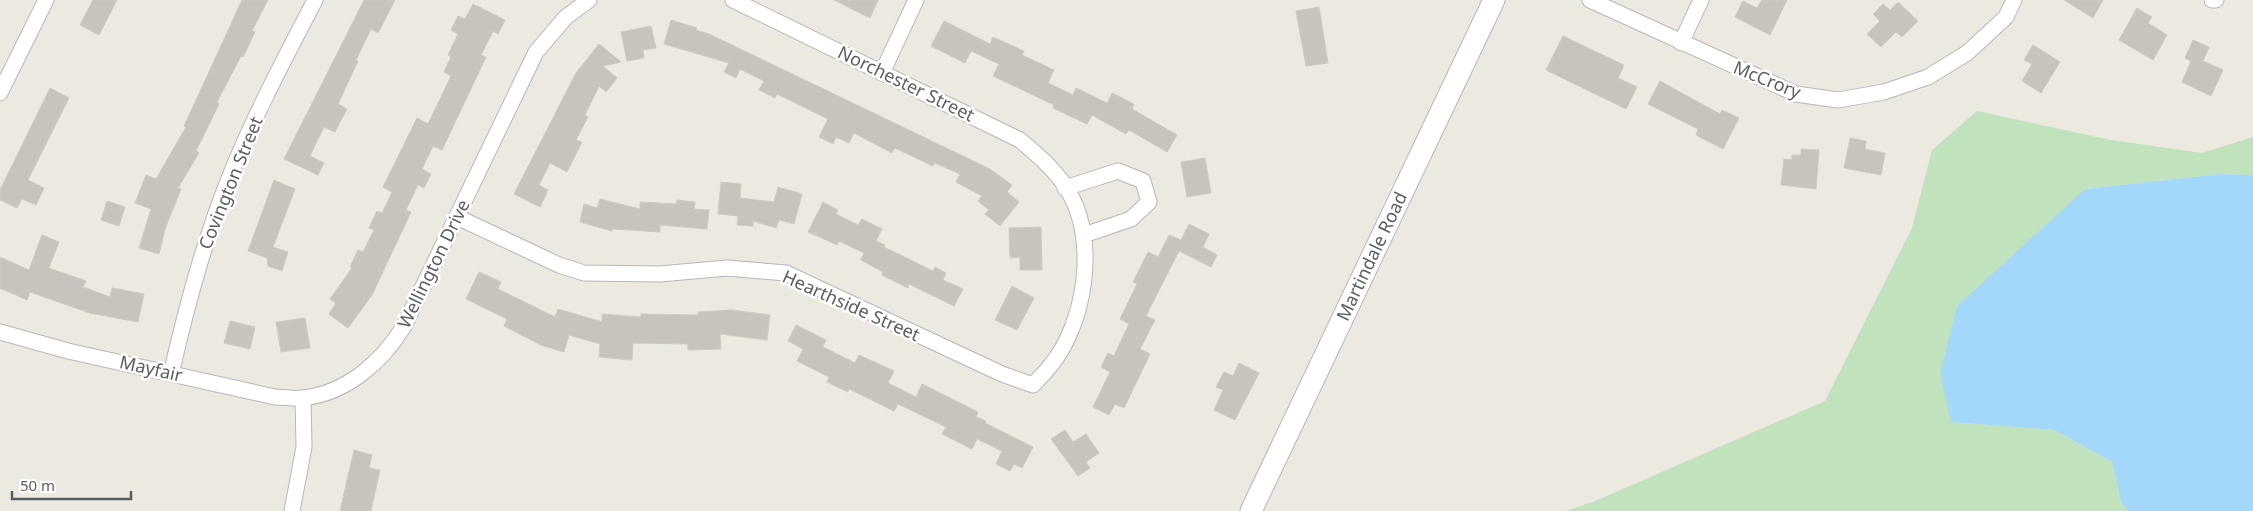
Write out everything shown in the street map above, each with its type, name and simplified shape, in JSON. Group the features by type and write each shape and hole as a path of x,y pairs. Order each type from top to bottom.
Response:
{"street":[{"path":"0,93 46,0"},
{"name":"Covington Street","path":"171,374 190,295 209,233 232,172 252,127 315,0"},
{"name":"Wellington Drive","path":"303,398 334,389 357,378 379,360 394,342 404,326 536,52 566,17 589,0"},
{"name":"Norchester Street","path":"733,0 1020,140 1044,160 1071,196 1078,215"},
{"path":"882,73 916,0"},
{"name":"Martindale Road","path":"1251,511 1494,0"},
{"name":"McCrory","path":"1590,0 1796,94 1838,100 1884,92 1928,77 1967,53 2006,17 2014,0"},
{"path":"1681,43 1701,0"},
{"path":"1065,188 1118,172 1143,181 1149,202 1131,219 1084,235"},
{"name":"Hearthside Street","path":"457,217 584,274 660,274 728,268 786,273 1002,374 1033,385 1052,365 1065,343 1076,316 1086,272 1084,235 1078,215"},
{"name":"Mayfair","path":"0,332 68,351 275,397 303,398"},
{"path":"292,511 304,447 303,398"}],"green space":[{"path":"1977,111 2111,140 2202,153 2253,137 2253,175 2220,174 2085,189 1951,422 2054,430 2112,462 2121,503 2128,511 1566,511 1595,501 1825,401 1912,228 1932,150"}],"water":[{"path":"2220,174 2253,175 2253,511 2128,511 2121,503 2112,462 2054,430 1951,422 1940,373 1957,306 2085,189"}],"building":[{"path":"93,0 117,0 99,35 80,25"},
{"path":"242,0 268,0 252,31 255,32 243,57 241,56 217,102 219,104 196,151 199,153 178,188 181,189 165,229 159,254 139,248 151,209 135,203 146,175 156,179 186,127 184,126"},
{"path":"364,0 395,0 378,33 371,29 356,60 358,61 338,104 347,109 335,132 324,127 310,156 324,163 318,175 284,159"},
{"path":"834,0 878,0 870,18"},
{"path":"1762,0 1787,0 1770,35 1735,17 1743,1 1757,8"},
{"path":"2064,0 2103,0 2093,18"},
{"path":"1898,2 1918,21 1902,37 1896,32 1881,47 1867,34 1880,21 1873,14 1883,4 1890,10"},
{"path":"473,4 505,20 498,34 493,31 481,55 486,57 442,150 433,146 422,169 431,174 424,188 418,185 406,210 411,212 372,295 348,328 329,314 336,303 330,299 352,268 350,267 358,250 363,252 374,230 369,228 377,211 382,213 392,192 383,187 417,118 428,124 451,76 444,72 451,57 448,55 458,34 451,30 458,16 465,19"},
{"path":"1319,7 1328,63 1306,66 1296,11"},
{"path":"2137,8 2152,17 2148,23 2167,35 2153,60 2119,40"},
{"path":"671,20 697,28 696,30 709,34 990,169 1012,185 1007,192 1019,202 1000,226 985,214 989,210 978,201 982,196 956,182 960,174 935,163 933,166 895,148 892,153 854,133 849,143 836,137 833,144 819,137 828,119 777,94 775,98 759,90 764,81 740,69 736,78 724,72 729,63 664,44"},
{"path":"944,21 990,44 993,37 1024,51 1022,55 1054,70 1048,83 1073,95 1076,88 1107,103 1112,93 1134,104 1132,109 1177,135 1167,152 1129,130 1126,134 1092,115 1087,124 1053,108 1054,105 993,76 999,64 971,51 965,63 931,46"},
{"path":"651,26 656,48 643,50 644,58 627,61 621,32"},
{"path":"1563,36 1624,65 1618,78 1637,87 1626,109 1546,70"},
{"path":"2193,40 2209,47 2203,61 2223,70 2211,96 2182,82 2191,61 2185,58"},
{"path":"599,44 621,62 603,66 617,78 606,92 599,86 585,115 588,117 576,140 582,142 567,172 550,163 539,185 548,190 540,207 514,194 576,73"},
{"path":"2033,45 2060,62 2041,93 2022,81 2032,64 2024,60"},
{"path":"1660,81 1720,114 1722,110 1739,118 1723,149 1696,135 1698,129 1648,104"},
{"path":"50,88 69,98 28,180 44,188 36,205 22,199 17,208 0,200 0,190"},
{"path":"1850,138 1866,141 1865,149 1885,153 1881,175 1844,168"},
{"path":"1801,149 1819,150 1816,189 1781,185 1784,159 1792,160 1792,155 1801,155"},
{"path":"1205,158 1211,193 1187,197 1181,162"},
{"path":"274,180 295,189 273,247 288,252 282,271 268,266 267,258 248,251"},
{"path":"721,182 741,184 740,198 774,202 778,187 802,194 794,224 779,220 776,228 753,221 753,226 737,225 738,216 718,214"},
{"path":"600,199 640,209 640,202 676,204 677,200 695,202 694,209 709,210 707,229 660,225 660,232 612,229 612,231 580,222 584,204 597,208"},
{"path":"107,201 125,207 119,226 101,220"},
{"path":"823,202 838,210 836,214 858,225 862,219 882,229 876,241 885,245 884,247 933,271 935,267 946,273 943,280 963,289 954,306 909,284 908,288 882,275 883,272 861,260 864,253 839,241 837,245 808,232"},
{"path":"1189,224 1209,234 1203,247 1217,255 1211,267 1179,251 1146,316 1155,320 1140,349 1150,354 1124,408 1115,404 1109,415 1093,407 1110,372 1101,367 1108,353 1114,356 1129,324 1120,319 1137,284 1133,282 1148,252 1158,257 1169,235 1181,240"},
{"path":"1041,227 1042,270 1020,270 1020,257 1010,258 1009,228"},
{"path":"42,235 59,242 49,268 86,281 83,287 110,297 112,288 144,294 138,322 90,313 30,292 27,300 0,288 0,257 29,270"},
{"path":"479,272 501,282 498,289 555,317 558,309 602,322 602,314 641,317 641,314 698,315 698,312 732,310 770,315 767,340 720,334 721,349 688,350 688,344 633,343 632,360 599,357 600,344 569,335 564,352 541,345 504,326 507,319 466,299"},
{"path":"1012,286 1034,298 1017,330 995,320"},
{"path":"305,318 310,348 281,352 276,322"},
{"path":"230,321 255,327 250,349 224,343"},
{"path":"796,325 826,340 823,347 855,363 859,355 894,371 888,383 916,397 922,384 978,412 976,417 986,421 985,423 1033,447 1022,468 1014,464 1010,471 996,464 1002,451 977,439 972,449 942,434 946,427 898,404 894,411 849,389 848,392 827,382 829,377 797,361 803,349 788,341"},
{"path":"1239,363 1259,373 1235,420 1214,410 1223,390 1216,387 1224,372 1233,376"},
{"path":"1065,430 1073,442 1086,434 1099,453 1086,462 1090,468 1078,476 1051,439"},
{"path":"354,450 372,455 369,468 380,470 371,511 340,511"}]}
